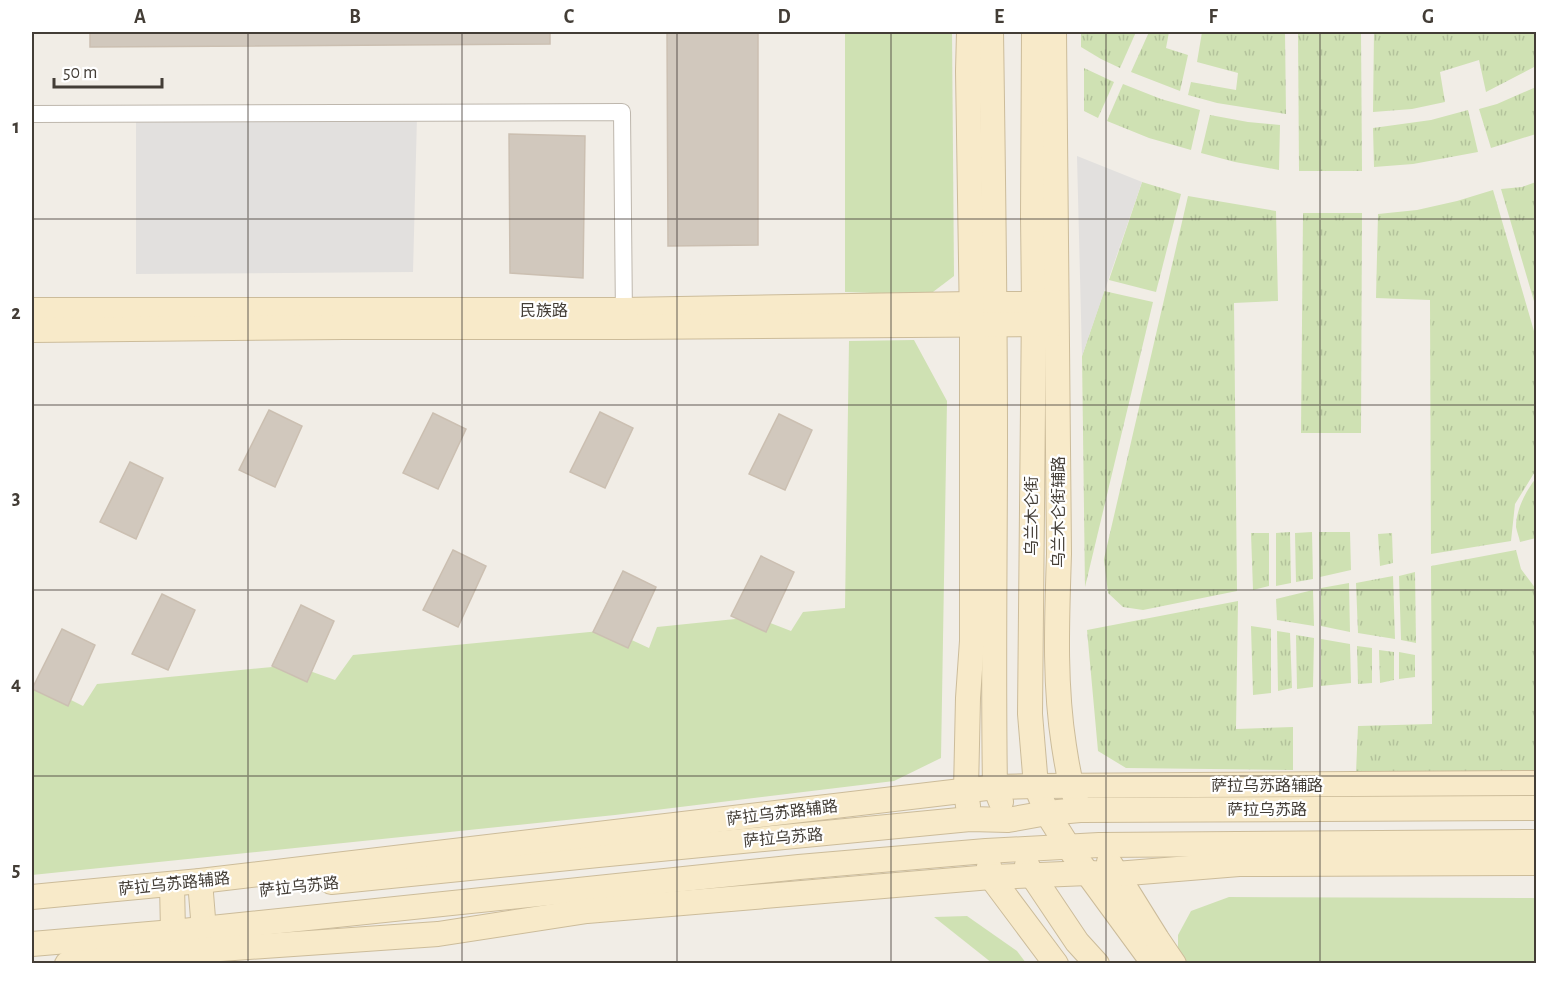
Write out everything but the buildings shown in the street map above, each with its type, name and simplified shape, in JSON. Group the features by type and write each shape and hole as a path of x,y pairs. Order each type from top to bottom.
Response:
{"street":[{"path":"969,32 968,71 983,314 995,624 993,684 995,787 1019,849 1032,875 1077,942 1097,963"},
{"path":"991,32 966,791 970,819 986,851 991,878 1056,963"},
{"name":"乌兰木仑街","path":"1034,32 1033,216 1044,314 1030,714 1036,786 1047,813 1070,848 1154,963"},
{"name":"乌兰木仑街辅路","path":"1054,32 1044,314 1059,554 1056,634 1059,712 1071,786 1080,810 1098,845 1174,963"},
{"path":"32,114 622,112 624,319"},
{"name":"民族路","path":"32,310 624,319"},
{"name":"民族路","path":"32,330 1044,314"},
{"name":"萨拉乌苏路辅路","path":"201,889 995,787 1536,783"},
{"name":"萨拉乌苏路","path":"32,913 172,891 598,855 970,819 1008,820 1080,810 1536,808"},
{"name":"萨拉乌苏路","path":"32,944 175,949 205,947 799,867 986,851 1098,845 1536,842"},
{"path":"201,889 205,947 438,934 587,911 1032,875 1116,874 1239,864 1536,863"},
{"path":"67,963 175,949 172,891"},
{"name":"萨拉乌苏路辅路","path":"32,897 172,891"}],"green space":[{"path":"845,32 952,32 954,276 929,295 845,292"},
{"path":"1081,32 1136,32 1120,68 1081,47"},
{"path":"1149,32 1169,32 1166,48 1188,55 1180,91 1131,72"},
{"path":"1202,32 1285,32 1286,114 1217,103 1188,95 1191,82 1236,90 1238,73 1197,62"},
{"path":"1298,32 1361,32 1362,171 1299,171"},
{"path":"1374,32 1536,32 1536,66 1486,92 1479,60 1440,72 1445,102 1412,109 1373,112"},
{"path":"1084,68 1114,82 1098,118 1084,111"},
{"path":"1123,84 1161,99 1200,110 1191,150 1149,138 1107,121"},
{"path":"1536,87 1536,134 1491,148 1479,109 1497,104"},
{"path":"1468,110 1478,152 1413,164 1374,167 1373,128 1431,120"},
{"path":"1210,115 1280,125 1279,170 1201,153"},
{"path":"1142,182 1181,194 1156,292 1109,280"},
{"path":"1536,182 1536,308 1501,189 1522,187"},
{"path":"1493,190 1536,338 1536,470 1515,504 1511,541 1431,554 1430,300 1376,298 1378,214 1417,210"},
{"path":"1188,196 1276,211 1278,301 1234,303 1237,591 1143,610 1123,607 1108,593 1104,559"},
{"path":"1303,213 1362,213 1361,433 1301,433"},
{"path":"1104,291 1153,302 1085,587 1082,356"},
{"path":"914,340 947,401 941,758 894,781 615,815 32,875 32,688 45,687 83,706 97,684 293,665 335,680 353,655 610,630 649,648 657,627 755,617 791,631 803,612 845,608 849,341"},
{"path":"1536,478 1536,538 1520,542 1516,527 1518,514 1525,494"},
{"path":"1290,532 1291,583 1276,586 1276,533"},
{"path":"1312,532 1313,579 1296,582 1295,533"},
{"path":"1319,532 1350,532 1351,570 1320,577"},
{"path":"1251,533 1269,533 1269,586 1253,590"},
{"path":"1392,533 1393,563 1380,566 1378,534"},
{"path":"1516,550 1521,569 1536,589 1536,771 1356,773 1358,726 1432,724 1431,566"},
{"path":"1415,572 1416,643 1401,640 1399,576"},
{"path":"1393,576 1395,639 1358,633 1356,583"},
{"path":"1349,583 1350,632 1321,626 1321,588"},
{"path":"1313,590 1314,626 1277,620 1276,599"},
{"path":"1238,601 1236,729 1293,727 1293,770 1126,768 1098,751 1087,630"},
{"path":"1251,626 1271,629 1271,693 1253,695"},
{"path":"1277,631 1290,633 1292,688 1278,691"},
{"path":"1296,635 1314,638 1313,687 1297,689"},
{"path":"1321,639 1350,644 1351,683 1321,686"},
{"path":"1357,646 1372,648 1372,683 1358,684"},
{"path":"1379,650 1394,652 1394,680 1380,683"},
{"path":"1399,652 1415,655 1415,677 1399,679"},
{"path":"1229,897 1536,898 1536,963 1178,964 1178,935 1191,911"},
{"path":"967,916 1017,951 1026,963 992,963 934,917"}],"shaded area":[{"path":"417,116 413,272 136,274 136,117"},
{"path":"1077,156 1142,182 1082,356"}]}
